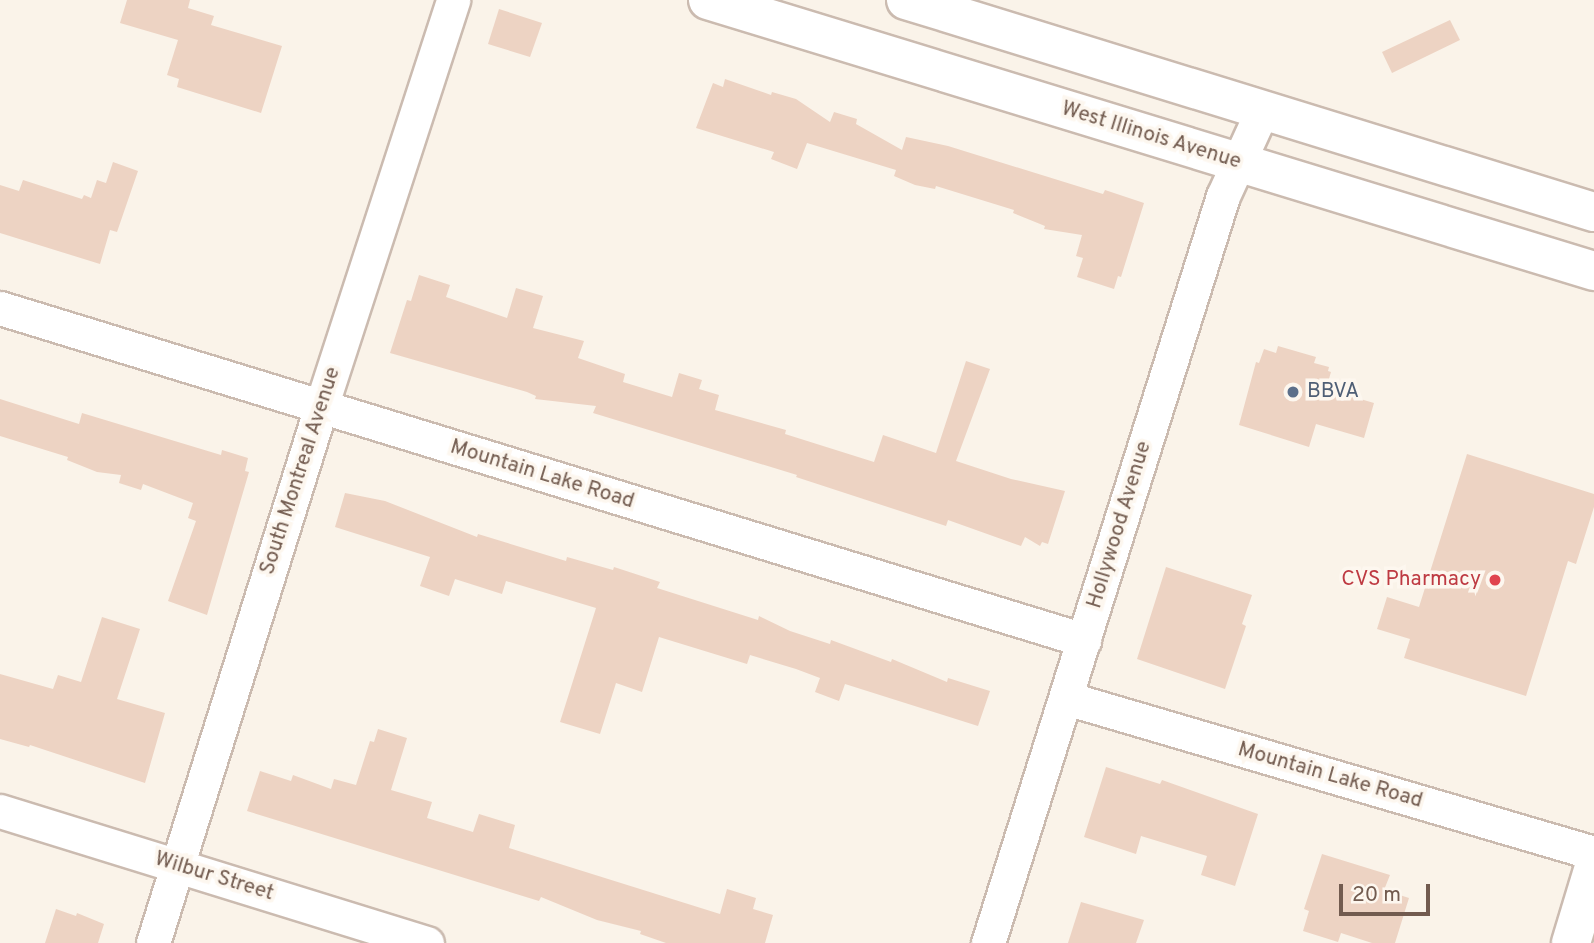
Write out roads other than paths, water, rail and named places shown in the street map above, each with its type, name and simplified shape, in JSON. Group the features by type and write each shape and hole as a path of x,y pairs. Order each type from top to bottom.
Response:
{"main road":[{"name":"West Illinois Avenue","path":"708,0 1594,271"},
{"path":"906,0 1594,212"},
{"path":"1572,943 1594,867"}],"street":[{"name":"South Montreal Avenue","path":"153,943 321,407 453,0"},
{"name":"Hollywood Avenue","path":"988,943 1223,195 1262,111"},
{"name":"Mountain Lake Road","path":"0,308 1084,640"},
{"name":"Mountain Lake Road","path":"1066,698 1594,853"},
{"name":"Wilbur Street","path":"0,811 427,943"}],"place":[{"name":"BBVA","path":"1293,392"},
{"name":"CVS Pharmacy","path":"1495,580"}]}
